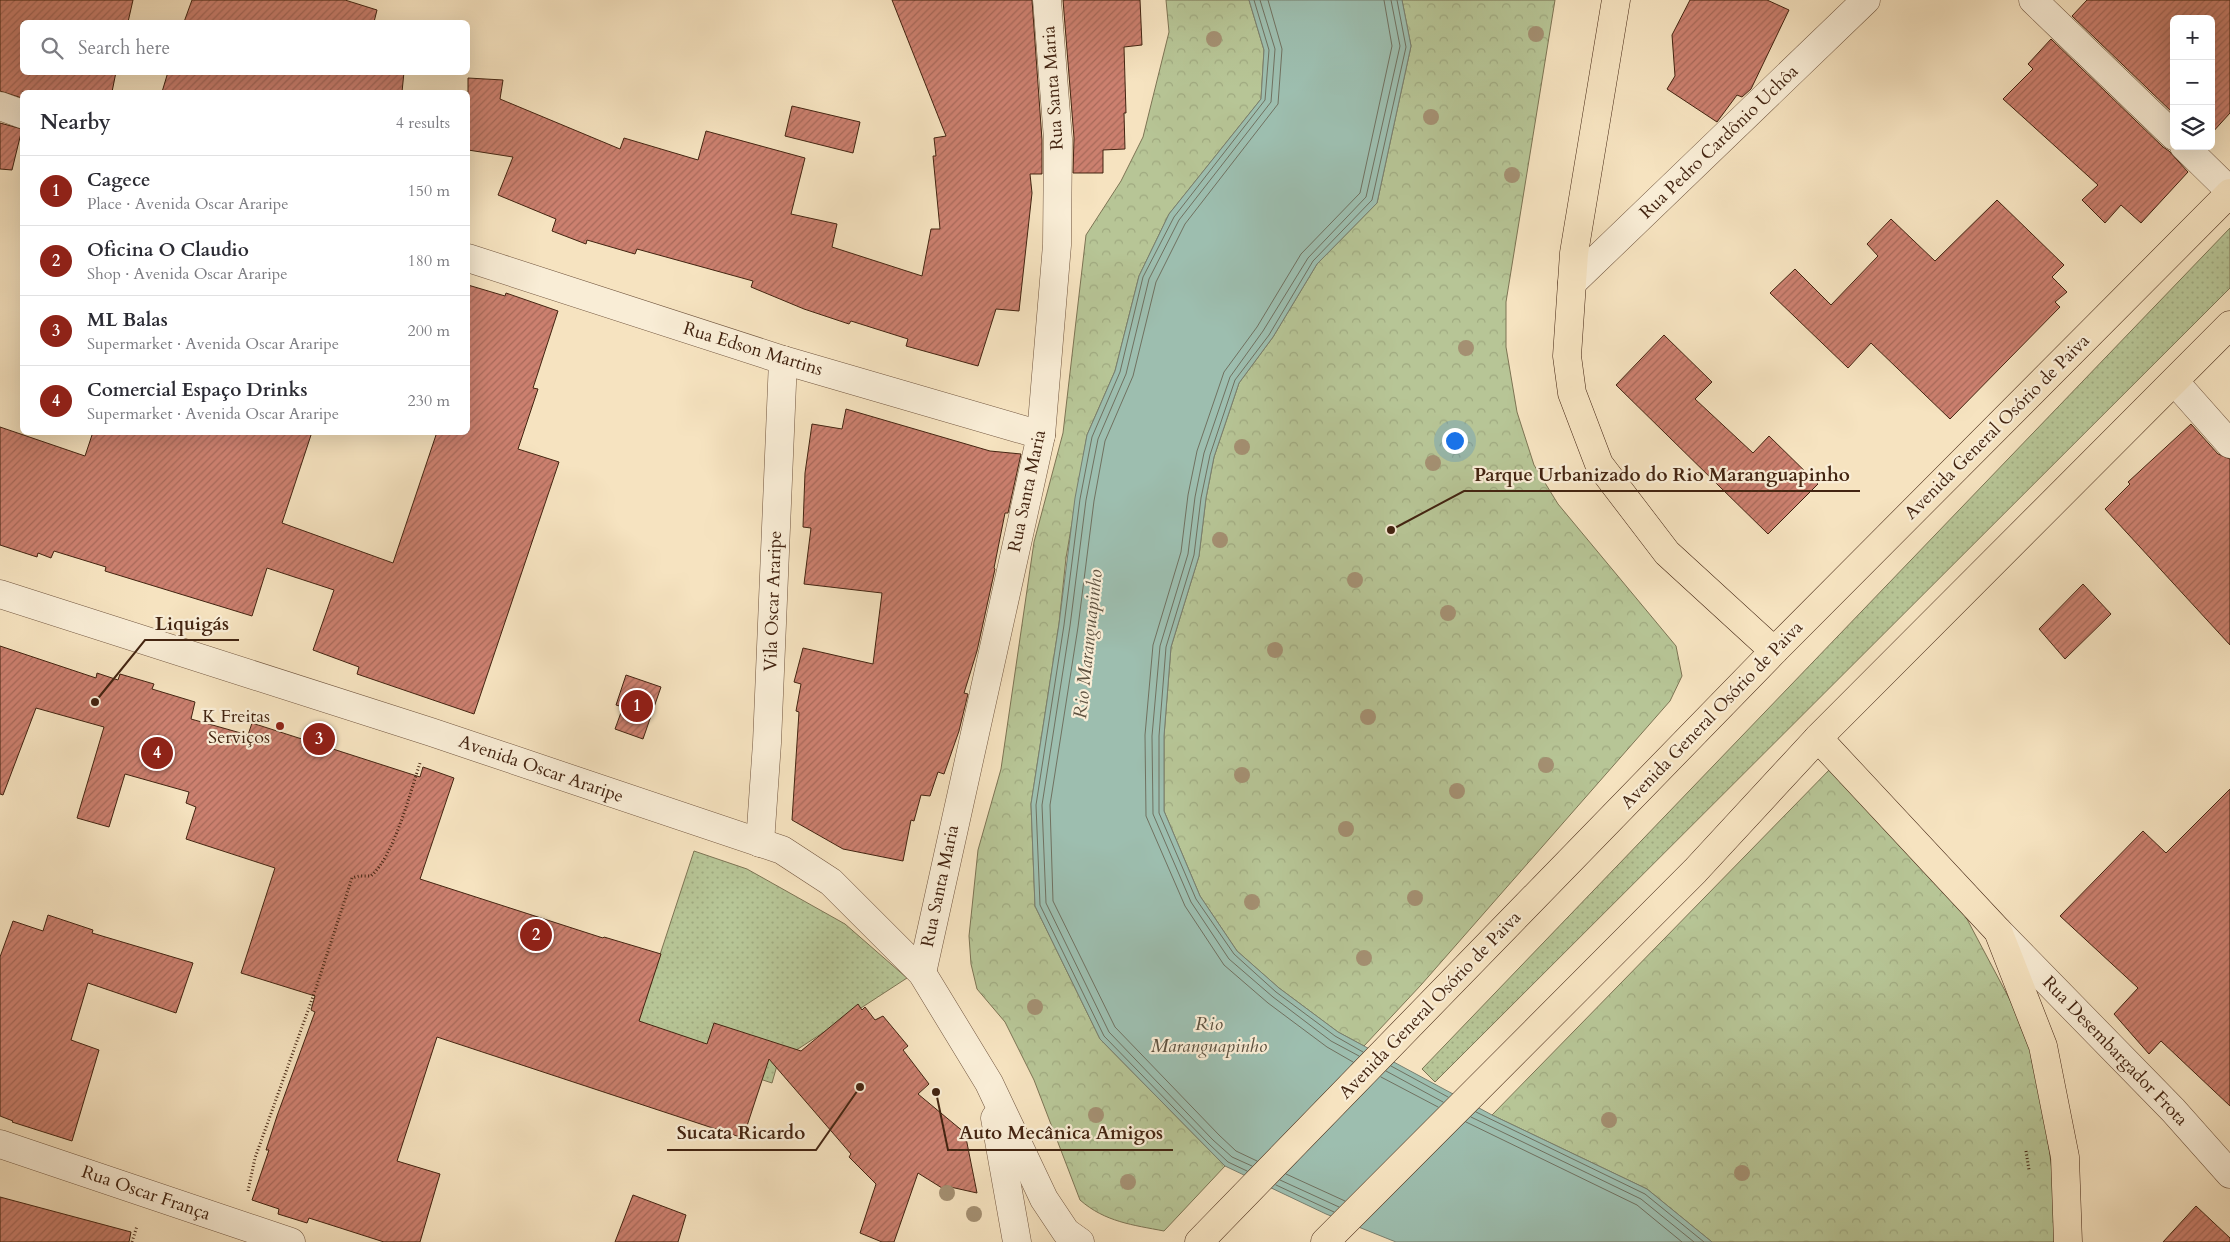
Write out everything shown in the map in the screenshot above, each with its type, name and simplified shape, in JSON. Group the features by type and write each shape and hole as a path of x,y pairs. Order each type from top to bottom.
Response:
{"main road":[{"path":"1616,0 1574,253 1566,356 1572,393 1599,464 1667,553 1774,651"},
{"name":"Avenida General Osório de Paiva","path":"1199,1242 1774,651 2230,192"},
{"path":"1325,1242 1695,871 1818,738 2230,325"},
{"path":"1818,738 1998,931 2043,1046 2065,1158 2068,1242"}],"street":[{"name":"Rua Santa Maria","path":"922,973 1040,435 1057,245 1058,139 1047,0"},
{"name":"Rua Pedro Cardônio Uchôa","path":"1572,283 1866,0"},
{"path":"2033,0 2170,132"},
{"path":"0,106 20,113"},
{"path":"2188,150 2230,192"},
{"name":"Rua Edson Martins","path":"470,259 783,360 1040,435"},
{"name":"Vila Oscar Araripe","path":"760,843 767,743 783,360"},
{"path":"2175,382 2230,444"},
{"name":"Avenida Oscar Araripe","path":"0,594 431,732 782,850 831,882 922,973 989,1083 1044,1199 1066,1232 1080,1242"},
{"name":"Rua Desembargador Frota","path":"1998,931 2173,1110 2230,1174"},
{"name":"Avenida Oscar Araripe","path":"989,1083 1017,1242"},
{"name":"Rua Oscar França","path":"0,1144 291,1242"}],"path":[{"path":"240,1224 255,1158 315,992 352,878 371,876 380,868 398,825 431,732"},
{"path":"2026,1148 2030,1177"}],"green space":[{"path":"1166,0 1249,0 1264,50 1261,99 1169,214 1139,276 1115,371 1087,435 1066,558 1059,624 1031,804 1035,906 1100,1039 1225,1166 1164,1231 1109,1218 1080,1200 1034,1080 1005,1022 977,989 971,964 969,936 978,850 1001,769 1034,542 1063,433 1086,235 1121,181 1143,137 1169,32"},
{"path":"1402,0 1555,0 1506,302 1506,347 1517,412 1534,465 1558,504 1676,646 1682,676 1670,701 1421,985 1364,1046 1338,1032 1279,988 1237,951 1200,896 1164,811 1164,736 1171,647 1199,556 1206,498 1214,457 1239,383 1273,337 1317,264 1377,203 1411,46"},
{"path":"2230,228 2230,288 1435,1082 1422,1069"},
{"path":"1833,766 1960,906 2035,1047 2055,1192 2057,1242 1712,1242 1647,1189 1492,1115"},
{"path":"694,851 747,869 845,924 907,978 778,1062 772,1083 633,1037"}],"water":[{"name":"Rio Maranguapinho","path":"1249,0 1402,0 1411,46 1377,203 1317,264 1273,337 1239,383 1214,457 1206,498 1199,556 1171,647 1164,736 1164,811 1200,896 1237,951 1279,988 1338,1032 1492,1115 1647,1189 1712,1242 1396,1242 1326,1214 1225,1166 1100,1039 1035,906 1031,804 1059,624 1075,498 1087,435 1115,371 1139,276 1169,214 1261,99 1264,50"}],"building":[{"path":"0,0 133,0 128,20 20,20 20,75 115,75 112,90 20,90 20,97 0,91"},
{"path":"192,0 345,0 377,10 374,20 185,20"},
{"path":"892,0 1032,0 1042,140 1042,174 1030,174 1032,193 1019,311 996,309 978,366 906,346 908,339 851,321 849,324 804,309 751,287 753,281 637,249 635,254 587,240 586,244 552,231 556,219 498,195 513,157 470,150 470,90 468,90 468,78 503,80 500,99 620,149 624,138 698,160 706,131 805,158 791,214 837,224 832,247 922,276 931,229 940,229 933,156 936,156 934,138 946,136"},
{"path":"1063,0 1140,0 1142,45 1124,47 1125,149 1103,150 1103,173 1073,173 1074,138"},
{"path":"1690,0 1767,0 1789,10 1751,89 1742,97 1737,95 1717,122 1667,89 1675,76 1672,35"},
{"path":"2087,0 2230,0 2230,113 2215,130 2215,15 2170,15 2170,110 2072,16"},
{"path":"2051,39 2169,151 2188,172 2141,223 2121,205 2105,223 2082,200 2098,185 2003,99 2033,69 2028,64"},
{"path":"167,75 404,75 402,90 163,90"},
{"path":"792,106 860,122 853,153 785,136"},
{"path":"0,123 20,128 20,137 12,170 0,169"},
{"path":"1997,200 2064,265 2052,277 2067,292 2055,302 2060,307 1950,419 1871,343 1848,368 1770,293 1795,269 1831,305 1878,256 1867,244 1891,219 1935,261"},
{"path":"470,286 505,296 506,293 558,311 533,388 538,389 518,449 559,462 474,714 357,674 359,667 313,650 334,590 267,568 252,616 105,571 106,567 54,551 51,558 38,553 37,557 0,545 0,427 85,456 92,435 311,435 282,523 393,563 436,435 470,435"},
{"path":"1664,335 1712,382 1695,399 1753,453 1769,436 1818,484 1768,534 1616,385"},
{"path":"846,409 990,451 1021,454 1008,513 1005,513 977,651 964,693 968,694 959,731 944,774 938,772 930,796 921,795 914,821 911,820 903,861 843,849 792,820 799,712 796,711 801,684 794,682 803,648 873,664 882,593 804,584 811,528 803,527 805,473 812,424 842,429"},
{"path":"2191,424 2218,454 2230,459 2230,645 2105,509 2130,484 2128,482"},
{"path":"2083,584 2111,614 2065,659 2039,629"},
{"path":"0,646 96,678 97,673 118,680 120,674 154,684 152,689 195,702 191,719 248,735 252,723 420,777 423,767 454,778 420,879 603,938 661,954 639,1021 707,1044 714,1023 801,1051 858,1004 862,1010 865,1007 875,1020 883,1016 908,1046 903,1050 929,1084 918,1094 965,1133 977,1193 946,1186 942,1188 918,1173 894,1242 882,1242 860,1233 876,1184 849,1157 851,1154 769,1059 743,1138 437,1037 397,1161 440,1174 420,1242 384,1242 309,1218 307,1223 278,1214 279,1209 252,1200 269,1150 266,1150 277,1116 315,1012 311,1010 315,996 241,973 275,868 186,839 196,807 186,803 189,792 125,774 109,827 77,818 104,727 36,708 3,795 0,794"},
{"path":"626,675 661,687 643,739 615,729 623,707 616,705"},
{"path":"2230,789 2230,1106 2161,1041 2149,1054 2114,1014 2138,988 2060,916 2143,831 2166,853"},
{"path":"48,915 93,930 92,933 193,963 176,1013 88,983 71,1040 99,1050 72,1141 12,1122 0,1116 0,957 13,921 43,931"},
{"path":"633,1195 686,1215 678,1242 615,1242"},
{"path":"0,1197 131,1232 129,1242 0,1242"},
{"path":"2196,1206 2230,1238 2230,1242 2163,1242"}],"place":[{"name":"Parque Urbanizado do Rio Maranguapinho","path":"1391,530"},
{"name":"Liquigás","path":"95,702"},
{"name":"Cagece","path":"637,706"},
{"name":"K Freitas Serviços","path":"280,726"},
{"name":"ML Balas","path":"319,739"},
{"name":"Comercial Espaço Drinks","path":"157,753"},
{"name":"Oficina O Claudio","path":"536,935"},
{"name":"Sucata Ricardo","path":"860,1087"},
{"name":"Auto Mecânica Amigos","path":"936,1092"}]}
